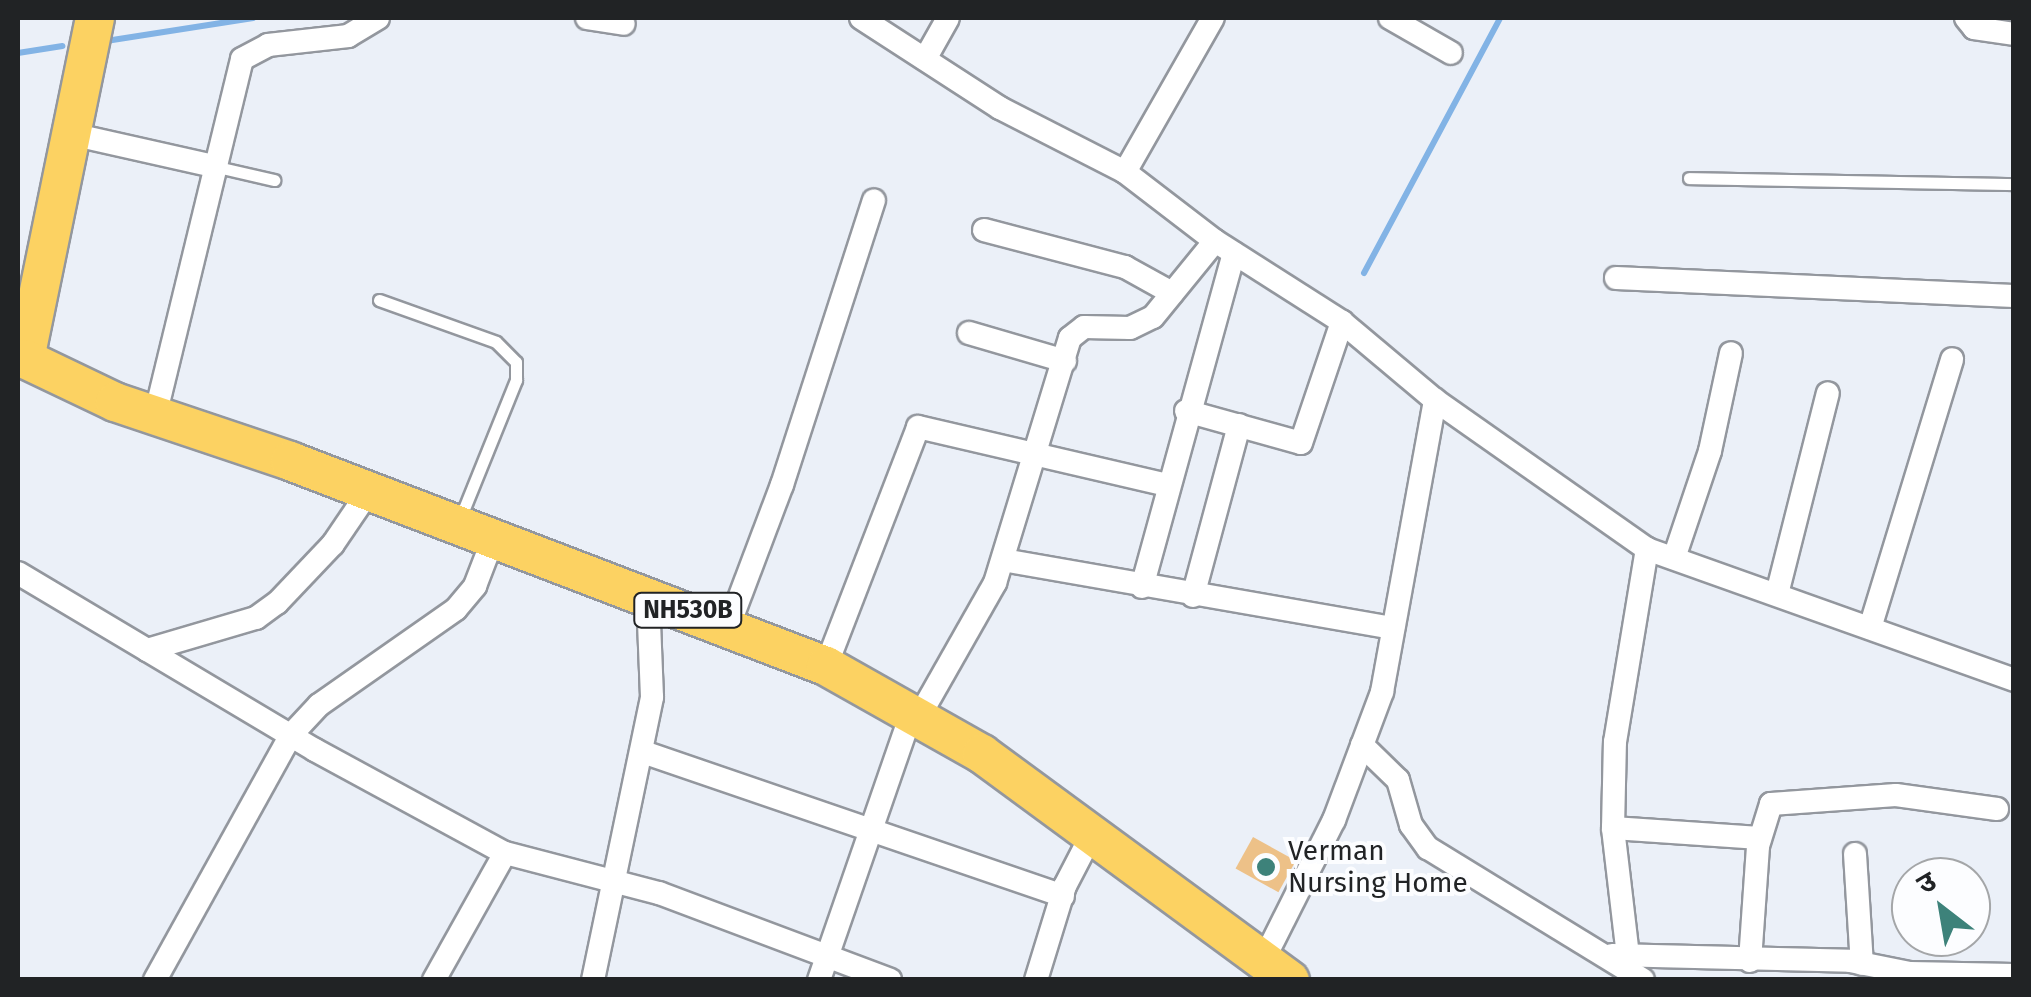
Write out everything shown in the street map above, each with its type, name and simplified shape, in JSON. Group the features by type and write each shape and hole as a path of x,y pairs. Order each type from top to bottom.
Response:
{"highway":[{"path":"70,134 95,18"},
{"name":"NH530B","path":"70,134 25,359 156,416 729,624 826,666 916,713 1093,832 1277,970"}],"street":[{"path":"156,416 213,166 242,59 268,45 348,36 378,18"},
{"path":"586,18 624,24"},
{"path":"861,18 1000,108 1126,172 1224,247 1342,322 1436,400 1647,549 2014,680"},
{"path":"925,59 948,18"},
{"path":"1126,172 1213,18"},
{"path":"1390,18 1451,53"},
{"path":"1966,18 1974,28 2014,34"},
{"path":"70,134 213,166"},
{"path":"729,624 782,485 874,200"},
{"path":"984,230 1125,267 1172,292"},
{"path":"823,968 867,828 916,713 1003,560 1075,330 1130,328 1153,316 1172,292 1224,247"},
{"path":"1142,587 1224,247"},
{"path":"1616,278 2014,296"},
{"path":"1186,411 1293,445 1305,440 1342,322"},
{"path":"969,333 1065,361"},
{"path":"1674,558 1710,451 1731,353"},
{"path":"1870,628 1952,359"},
{"path":"1776,594 1828,394"},
{"path":"1277,970 1382,692 1436,400"},
{"path":"1193,596 1239,425"},
{"path":"826,666 918,427 1167,484"},
{"path":"147,650 256,618 277,604 333,544 369,492"},
{"path":"155,980 290,735 319,705 456,610 474,586 493,538"},
{"path":"1620,956 1614,828 1615,742 1647,549"},
{"path":"1003,560 1393,628"},
{"path":"18,572 290,735 505,853 614,881 823,968 890,980"},
{"path":"593,980 652,697 648,596"},
{"path":"1362,746 1398,780 1411,825 1428,848 1620,956 1643,980"},
{"path":"643,752 1062,896"},
{"path":"1750,960 1760,838 1767,808 1778,800 1896,795 1997,808"},
{"path":"1614,828 1760,838"},
{"path":"1036,980 1062,896 1093,832"},
{"path":"434,980 505,853"},
{"path":"1855,854 1875,969"},
{"path":"1620,956 1750,960 1910,973 2014,974"}],"lane":[{"path":"213,166 274,180"},
{"path":"1689,178 2014,184"},
{"path":"379,300 496,342 516,362 516,380 457,525"}],"building":[{"path":"1253,837 1296,861 1278,892 1236,868"}],"waterway":[{"path":"106,41 253,18"},
{"path":"1364,273 1500,18"},
{"path":"18,53 62,46"}],"place":[{"name":"Verman Nursing Home","path":"1266,867"}]}
